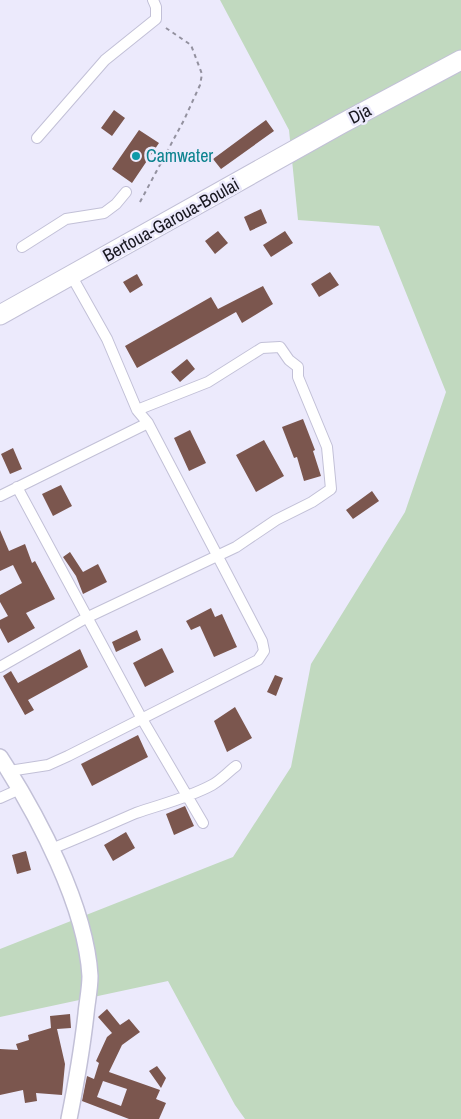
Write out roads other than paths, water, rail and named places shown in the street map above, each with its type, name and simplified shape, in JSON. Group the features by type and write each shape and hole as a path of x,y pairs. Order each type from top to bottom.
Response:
{"highway":[{"name":"Dja","path":"341,124 461,60"},
{"name":"Bertoua-Garoua-Boulai","path":"0,315 341,124"}],"street":[{"path":"37,138 105,60 156,19 156,7 153,0"},
{"path":"22,246 66,219 104,213 116,204 126,192"},
{"path":"9,770 48,764 258,660 264,652 262,642 148,423 137,410 107,339 71,275"},
{"path":"0,668 86,618 256,535 276,520 312,502 331,489 327,447 298,377 298,366 289,360 280,347 262,348 208,382 137,410"},
{"path":"0,496 148,423"},
{"path":"17,487 86,618 202,823"},
{"path":"0,757 20,789 51,849 81,922 88,949 90,979 81,1059 69,1119"},
{"path":"51,849 139,812 186,796 219,780 236,766"},
{"path":"0,798 20,789"}],"place":[{"name":"Camwater","path":"136,156"}]}
